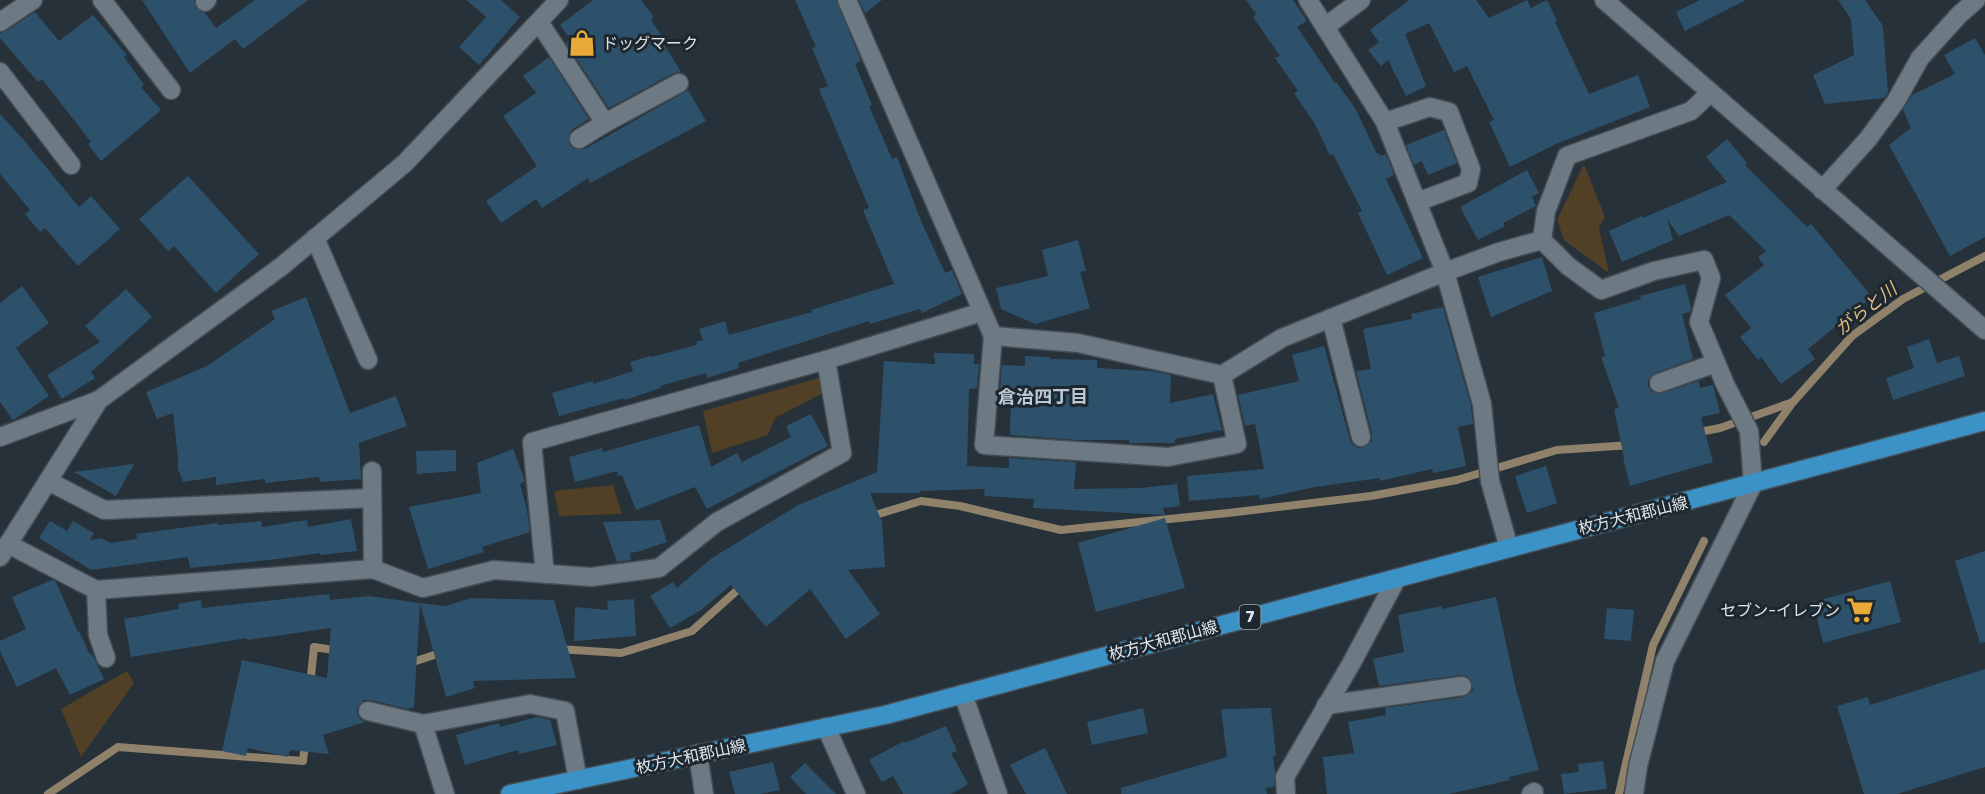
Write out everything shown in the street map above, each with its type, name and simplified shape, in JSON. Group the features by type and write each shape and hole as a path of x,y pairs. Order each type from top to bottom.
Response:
{"main road":[{"name":"枚方大和郡山線","path":"510,794 885,715 1985,421"}],"street":[{"path":"0,22 33,0"},
{"path":"102,0 171,90"},
{"path":"0,437 99,400 282,266 405,163 560,0"},
{"path":"847,0 993,336 984,446 1168,457 1237,444 1222,375"},
{"path":"1308,0 1385,122 1445,272 1482,404 1489,472 1509,548"},
{"path":"1325,27 1361,0"},
{"path":"1604,0 1985,330"},
{"path":"1822,190 1868,139 1896,101 1920,57 1976,0"},
{"path":"539,22 605,123"},
{"path":"0,72 71,165"},
{"path":"579,139 680,83"},
{"path":"1542,240 1546,210 1567,156 1691,111 1710,93"},
{"path":"1385,122 1430,107 1449,112 1471,169 1468,183 1417,202"},
{"path":"315,238 368,360"},
{"path":"993,336 1078,343 1222,375 1282,338 1445,272 1542,240"},
{"path":"1542,240 1568,266 1601,290 1654,271 1704,260 1711,278 1699,322 1749,431 1753,484 1665,661 1638,766 1634,794"},
{"path":"545,574 532,442 826,360 982,312"},
{"path":"1330,318 1362,437"},
{"path":"99,400 4,551 96,590 373,569 423,588 494,570 591,577 659,568 717,522 842,453 826,360"},
{"path":"1659,383 1716,363"},
{"path":"372,471 373,569"},
{"path":"48,482 104,510 372,498"},
{"path":"1286,794 1285,777 1397,578"},
{"path":"96,590 98,635 106,658"},
{"path":"1326,705 1462,686"},
{"path":"963,694 998,794"},
{"path":"368,711 423,724 530,704 565,711 578,780"},
{"path":"423,724 445,794"},
{"path":"826,728 856,794"},
{"path":"698,754 704,794"}],"shaded area":[{"path":"1584,164 1605,217 1599,228 1609,273 1564,240 1557,220"},
{"path":"819,378 825,392 775,418 768,435 712,453 703,411"},
{"path":"613,485 622,514 559,516 554,491"},
{"path":"127,671 134,683 81,757 61,709"}],"building":[{"path":"142,0 194,0 197,9 205,13 216,28 255,0 308,0 243,49 235,39 190,73"},
{"path":"466,0 501,0 520,17 479,65 459,47 486,17"},
{"path":"593,0 641,0 654,17 651,20 681,72 674,73 609,108 566,43 571,40 560,25"},
{"path":"795,0 836,0 861,61 855,64 872,105 869,106 892,159 897,157 921,221 945,273 952,270 962,294 922,313 920,309 870,324 869,321 738,363 739,368 707,378 706,373 660,386 661,388 625,400 624,398 559,416 552,393 593,381 593,384 633,371 630,362 697,345 696,342 703,340 699,329 725,321 729,335 812,312 811,310 894,284 863,210 869,208 819,89 828,86 812,48 816,47"},
{"path":"859,0 882,0 865,13"},
{"path":"1246,0 1293,0 1307,21 1297,27 1355,108 1377,154 1379,153 1380,156 1386,154 1394,175 1386,179 1423,258 1387,275 1358,213 1362,211 1333,154 1330,156 1315,124 1294,93 1298,91 1275,58 1280,56 1253,17 1256,14"},
{"path":"1409,0 1476,0 1489,18 1527,0 1531,8 1547,0 1589,94 1638,75 1650,107 1556,144 1510,167 1489,122 1494,120 1467,66 1454,72 1429,23 1405,34 1426,86 1406,96 1388,60 1381,66 1368,50 1379,42 1370,30"},
{"path":"1700,0 1746,0 1685,31 1676,12"},
{"path":"1838,0 1865,0 1883,26 1888,92 1884,98 1825,104 1813,75 1854,55 1851,19"},
{"path":"35,12 59,41 93,15 127,55 124,57 144,85 141,87 161,110 101,161 88,144 91,142 42,79 38,82 0,38 0,33"},
{"path":"1975,38 1985,55 1985,237 1950,256 1889,145 1911,128 1903,110 1912,95 1955,74 1944,55"},
{"path":"549,57 589,119 569,134 569,144 574,149 585,149 688,90 706,121 590,183 588,178 542,208 536,199 501,223 486,201 537,166 503,116 536,93 523,76"},
{"path":"0,114 79,207 91,196 120,229 78,266 45,228 40,232 25,214 30,210 0,174"},
{"path":"1444,130 1457,163 1428,175 1422,161 1414,165 1406,145"},
{"path":"1727,139 1747,163 1745,165 1807,227 1811,224 1872,297 1808,349 1815,359 1781,384 1761,357 1758,360 1740,337 1751,328 1725,295 1764,265 1758,257 1766,251 1729,215 1679,236 1667,219 1673,240 1622,262 1609,231 1727,182 1706,157"},
{"path":"1527,170 1539,193 1532,197 1536,206 1503,223 1505,226 1478,240 1460,207"},
{"path":"188,176 259,254 216,293 174,246 168,251 139,219"},
{"path":"1078,240 1086,271 1080,272 1090,308 1035,324 1001,309 996,288 1048,276 1042,250"},
{"path":"1542,257 1552,291 1491,317 1478,277"},
{"path":"1685,284 1691,308 1690,312 1682,314 1693,359 1655,373 1648,380 1648,386 1652,392 1658,394 1699,381 1700,388 1713,385 1720,413 1701,417 1713,462 1630,486 1614,409 1619,408 1601,357 1605,356 1594,313 1641,299 1640,296"},
{"path":"22,286 49,323 16,348 49,396 13,420 0,402 0,303"},
{"path":"126,289 152,317 91,372 95,378 62,399 47,375 100,342 85,326"},
{"path":"306,297 350,413 396,396 407,426 359,443 361,479 320,482 319,477 265,483 265,479 216,485 216,477 183,482 178,469 173,413 157,419 146,392 207,366 275,319 271,311"},
{"path":"1443,307 1471,406 1473,424 1458,427 1466,466 1433,473 1432,469 1380,481 1380,478 1315,487 1260,499 1259,495 1189,501 1187,476 1264,469 1255,424 1245,426 1238,395 1299,381 1292,355 1324,346 1350,440 1359,448 1368,445 1372,441 1372,434 1356,371 1371,369 1363,329 1412,319 1411,314"},
{"path":"1929,339 1937,363 1959,356 1965,376 1893,400 1886,378 1914,368 1907,347"},
{"path":"934,353 974,354 974,364 979,364 977,388 969,389 967,466 1009,468 1009,458 1076,462 1074,489 1141,488 1177,484 1180,506 1163,508 1165,515 1033,508 1034,499 984,496 985,489 870,493 882,522 885,567 848,570 880,614 846,639 810,589 766,627 731,585 701,610 670,628 650,596 673,582 677,588 712,558 798,505 877,472 884,361 935,364"},
{"path":"1025,356 1097,360 1097,368 1151,371 1171,375 1170,403 1213,394 1222,430 1175,439 1175,443 1129,443 1129,440 1077,440 1010,435 1011,391 1008,391 1009,388 1000,388 1002,365 1025,366"},
{"path":"811,414 828,446 707,509 695,487 636,510 622,475 618,476 617,471 575,482 569,457 602,448 603,452 699,425 711,467 737,453 742,462 791,437 786,426"},
{"path":"513,449 525,481 520,484 530,532 482,547 484,552 428,569 409,507 481,493 477,463"},
{"path":"456,450 456,471 417,474 416,451"},
{"path":"134,464 116,496 74,472"},
{"path":"1546,466 1557,503 1527,513 1515,476"},
{"path":"1165,518 1185,588 1096,612 1078,543"},
{"path":"351,519 357,551 190,568 188,557 91,570 39,538 50,521 67,531 73,521 94,533 90,540 102,538 110,543 137,539 136,534 217,523 218,525 261,521 262,527 307,520 308,527"},
{"path":"660,520 667,542 630,553 631,560 617,562 603,522"},
{"path":"1985,551 1985,642 1980,643 1955,561"},
{"path":"52,580 56,582 78,632 104,679 70,695 56,668 17,687 0,651 0,641 26,629 12,597"},
{"path":"1890,581 1901,622 1823,643 1813,602"},
{"path":"329,594 330,600 369,596 420,603 414,707 408,709 364,700 357,708 357,714 365,722 323,735 329,754 290,750 288,757 248,748 246,756 222,751 242,660 327,678 331,628 247,640 247,638 131,657 124,619 179,609 178,604 201,600 202,608"},
{"path":"1496,597 1516,689 1539,770 1509,777 1510,780 1449,794 1327,794 1323,757 1354,753 1348,722 1386,715 1385,708 1464,697 1473,690 1471,680 1461,675 1379,686 1373,659 1404,652 1398,615 1442,606 1442,609"},
{"path":"471,598 554,600 576,678 473,681 475,688 446,697 420,603 446,606"},
{"path":"634,599 636,636 574,641 575,607 608,610 607,601"},
{"path":"1607,608 1634,610 1631,641 1604,639"},
{"path":"1985,669 1985,767 1897,794 1864,794 1837,706 1868,697 1870,705"},
{"path":"1143,708 1148,733 1092,745 1087,722"},
{"path":"1271,708 1276,756 1273,757 1274,787 1266,788 1267,794 1121,794 1121,788 1227,757 1221,709"},
{"path":"537,717 550,720 557,745 519,754 518,750 465,765 456,735 499,723 500,727"},
{"path":"946,726 957,751 951,753 968,784 951,794 903,794 893,776 882,782 869,760 904,741 905,743"},
{"path":"1045,748 1067,794 1026,794 1010,765"},
{"path":"1603,761 1607,789 1564,794 1561,774 1579,772 1578,764"},
{"path":"773,762 780,790 761,794 735,794 729,772"},
{"path":"805,763 836,794 806,794 790,777"}],"waterway":[{"name":"がらと川","path":"1764,442 1793,402 1852,336 1903,299 1985,256"},
{"path":"1694,433 1720,428 1793,402"},
{"path":"869,517 921,501 960,506 1061,530 1371,496 1457,480 1557,450 1631,445"},
{"name":"がらと川","path":"1619,794 1653,645 1704,541"},
{"path":"558,649 621,653 692,631 743,585"},
{"path":"310,685 314,647 340,651"},
{"path":"406,661 413,662 443,652"},
{"path":"48,794 118,747 303,761 305,743"}],"place":[{"name":"ドッグマーク","path":"582,43"},
{"name":"セブン-イレブン","path":"1860,610"}],"district":[{"name":"倉治四丁目","path":"1043,397"}]}
